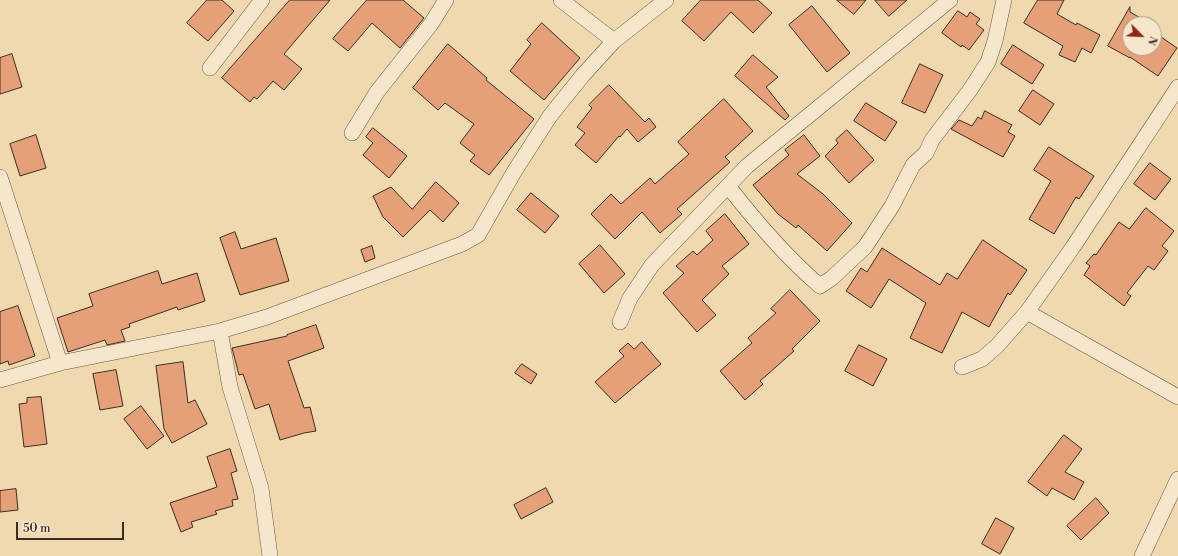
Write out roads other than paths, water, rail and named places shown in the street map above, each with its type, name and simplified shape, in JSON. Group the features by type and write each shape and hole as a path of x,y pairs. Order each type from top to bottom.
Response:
{"street":[{"path":"210,68 262,0"},
{"path":"352,133 378,92 431,24 446,0"},
{"path":"561,0 614,41"},
{"path":"0,380 60,363 220,331 267,317 462,244 478,235 514,172 550,116 614,41 666,0"},
{"path":"620,322 630,298 652,265 747,166 950,0"},
{"path":"728,186 751,217 792,261 820,286 832,278 865,247 892,206 913,165 926,153 932,140 988,62 1004,0"},
{"path":"962,367 982,359 1027,312 1073,247 1178,88"},
{"path":"0,177 60,363"},
{"path":"1027,312 1178,397"},
{"path":"220,331 230,387 261,488 270,556"},
{"path":"1142,556 1178,479"}]}
